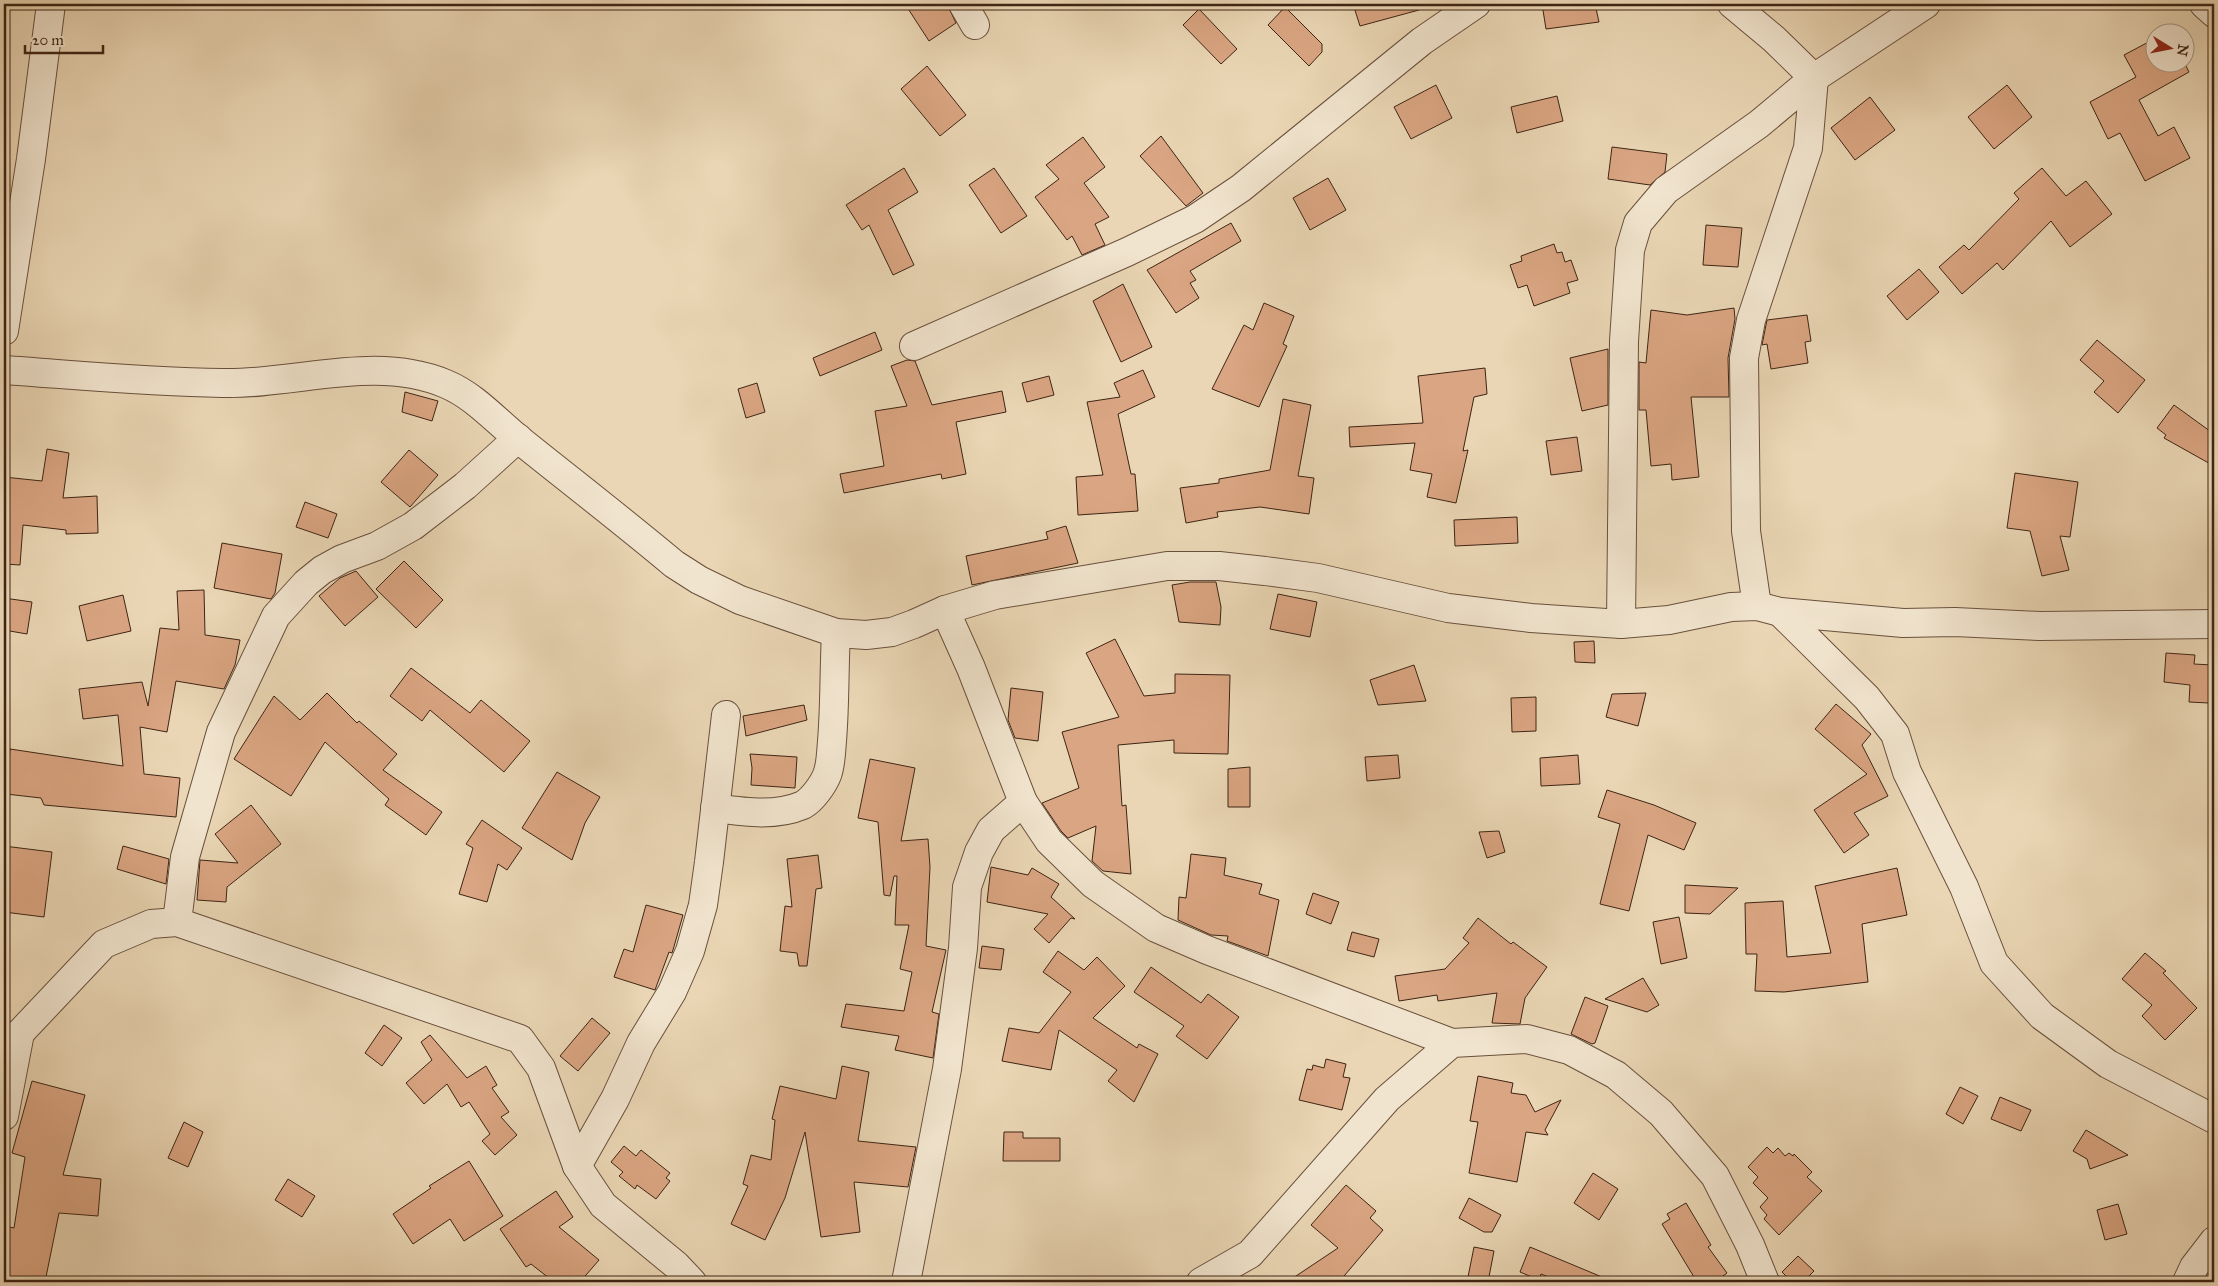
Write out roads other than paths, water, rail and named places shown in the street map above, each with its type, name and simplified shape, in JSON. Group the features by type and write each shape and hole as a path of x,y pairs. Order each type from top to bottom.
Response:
{"street":[{"path":"4,331 46,56 50,4"},
{"path":"914,346 1127,252 1195,219 1241,188 1422,41 1476,4"},
{"path":"1732,4 1774,39 1814,78"},
{"path":"1622,624 1624,342 1630,250 1638,223 1666,190 1758,124 1814,78 1926,4"},
{"path":"2204,4 2214,13"},
{"path":"1814,78 1808,148 1751,320 1744,358 1746,531 1769,609 1866,698 1895,734 1908,772 1964,887 1994,963 2042,1016 2108,1064 2214,1119"},
{"path":"4,370 224,384 318,374 375,371 419,375 448,385 481,406 674,564 699,580 740,600 836,633 866,635 892,632 945,610 995,596 1167,566 1219,566 1318,578 1448,608 1531,618 1622,624 1669,620 1731,607 1769,609 1903,623 1955,622 2040,626 2214,624"},
{"path":"177,922 179,895 188,847 221,732 276,616 306,583 322,570 342,558 377,546 413,526 465,486 518,438"},
{"path":"945,610 971,668 1024,802 1049,841 1093,884 1156,928 1242,965 1452,1043 1527,1039 1569,1050 1616,1075 1661,1112 1714,1176 1750,1245 1765,1282"},
{"path":"716,808 770,813 804,804 820,788 827,774 831,752 835,707 836,633"},
{"path":"577,1166 614,1099 641,1043 672,992 690,951 703,905 726,714"},
{"path":"906,1282 948,1069 963,948 967,887 979,852 991,830 1024,802"},
{"path":"4,1116 12,1038 104,944 151,924 177,922 520,1039 541,1068 577,1166 603,1204 676,1265 692,1282"},
{"path":"1201,1282 1250,1254 1387,1099 1452,1043"},
{"path":"2187,1282 2194,1267 2214,1241"}]}
